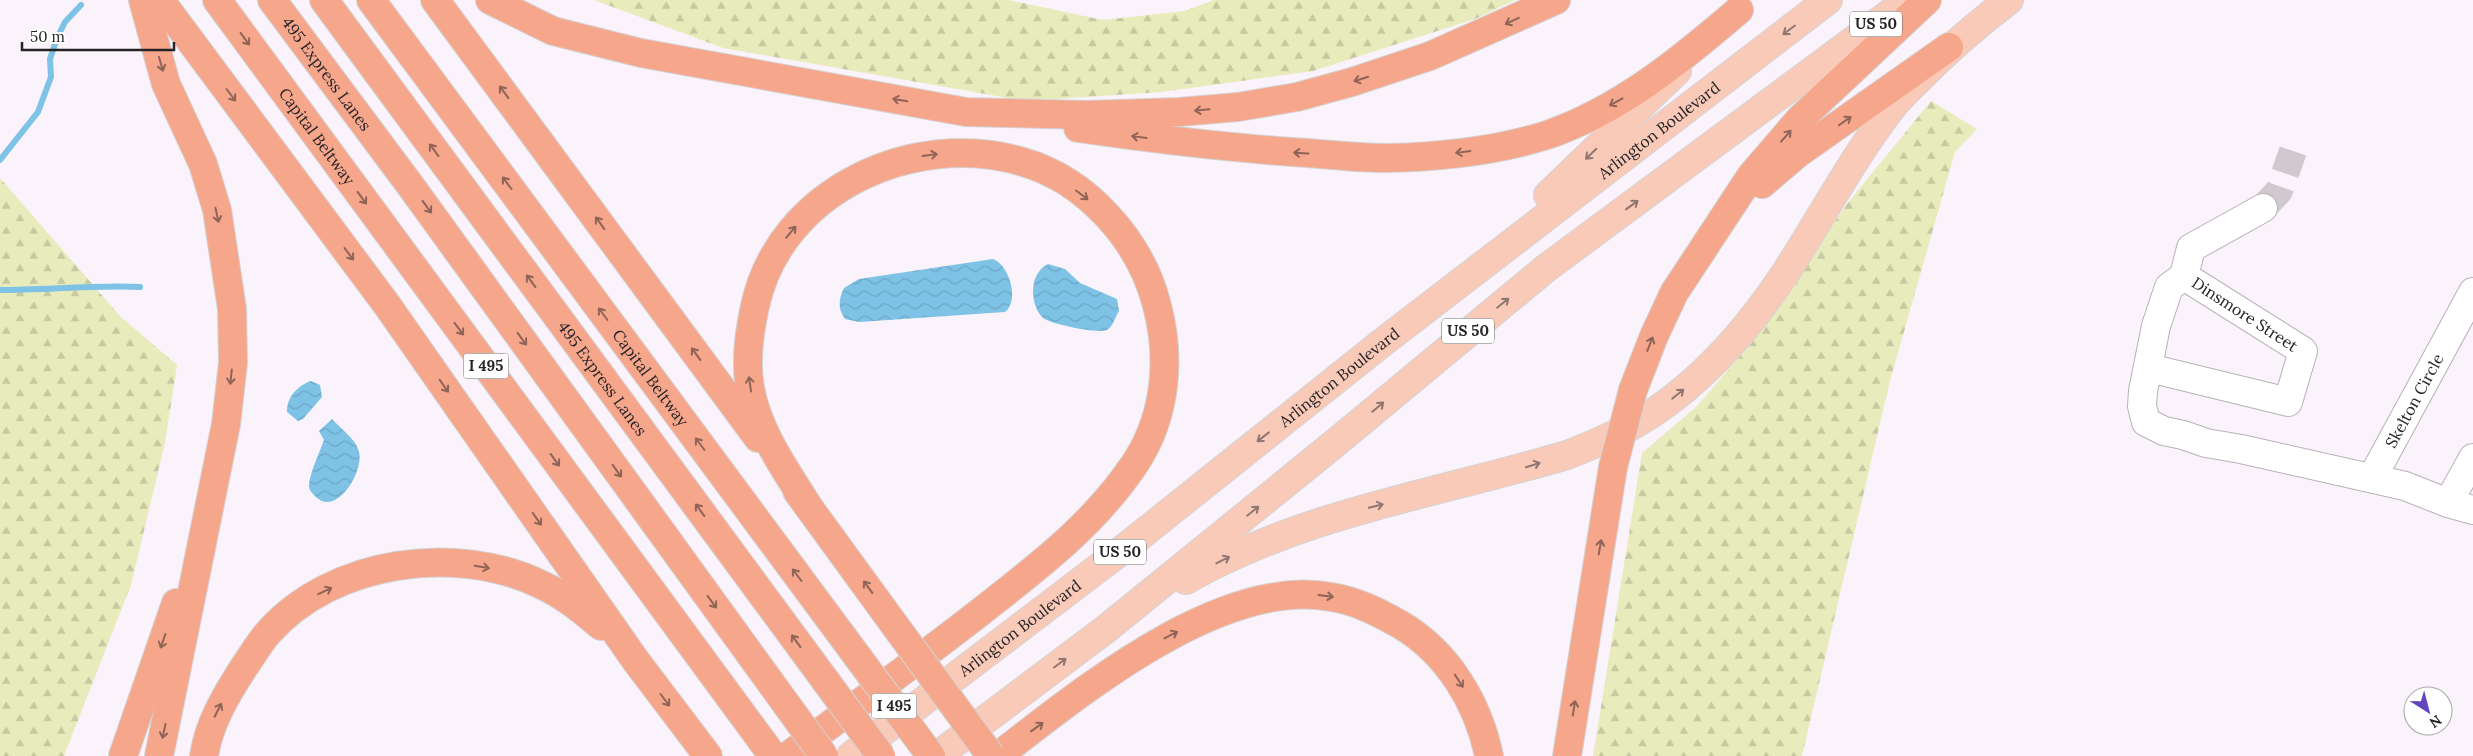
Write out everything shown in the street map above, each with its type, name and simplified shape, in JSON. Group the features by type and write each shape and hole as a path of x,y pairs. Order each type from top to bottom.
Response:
{"highway":[{"path":"143,0 166,84 203,164 216,210 225,253 232,309 233,363 226,424 159,756"},
{"path":"160,0 387,305 636,661 708,756"},
{"name":"Capital Beltway","path":"217,0 773,756"},
{"name":"495 Express Lanes","path":"272,0 410,185 824,756"},
{"name":"495 Express Lanes","path":"324,0 881,756"},
{"name":"Capital Beltway","path":"371,0 931,756"},
{"path":"435,0 992,756"},
{"path":"490,0 553,31 611,47 966,112 1159,140 1249,150 1386,158 1455,153 1510,145 1548,134 1591,116 1631,94 1669,68 1745,5"},
{"path":"966,112 1054,115 1140,114 1238,107 1297,97 1352,82 1430,56 1556,0"},
{"path":"1567,756 1613,467 1633,390 1654,336 1674,293 1697,255 1726,217 1751,176 1800,120 1927,0"},
{"path":"1726,217 1797,154 1949,47"},
{"path":"788,756 954,633 1048,559 1084,527 1117,489 1138,458 1154,424 1162,393 1166,352 1163,327 1142,263 1127,238 1109,217 1070,186 1026,162 969,152 935,154 891,164 860,177 830,194 812,209 788,235 768,268 757,297 750,326 747,357 751,390 767,437 808,506"},
{"path":"123,756 213,495"},
{"path":"204,756 206,741 215,717 229,690 269,632 317,594 346,581 381,570 415,564 452,562 510,572 542,585 567,599 600,625 636,661"},
{"path":"998,756 1119,666 1155,643 1194,623 1235,608 1276,597 1303,594 1330,596 1356,602 1380,613 1412,632 1437,654 1458,679 1475,708 1489,756"}],"main road":[{"name":"Arlington Boulevard","path":"851,756 1126,547 1384,342 1828,0"},
{"name":"US 50","path":"937,756 1106,629 1546,269 1908,0"},
{"path":"1106,629 1205,569 1247,548 1294,530 1349,513 1567,455 1603,441 1662,406 1720,355 1753,317 1786,272 1822,211 1890,108 1949,47 2009,0"},
{"path":"1384,342 1565,180 1745,5"}],"street":[{"path":"2184,276 2191,248 2263,208"},
{"name":"Dinsmore Street","path":"2149,368 2288,402 2303,351 2184,276 2170,287 2156,326 2142,406 2146,422 2164,431 2184,435 2206,443 2241,449 2405,486 2460,507"},
{"name":"Skelton Circle","path":"2372,478 2464,329 2473,292"},
{"path":"2460,507 2473,458"}],"green space":[{"path":"594,0 1009,0 1103,20 1184,11 1214,0 1515,0 1475,19 1313,71 1162,92 1025,101 723,48"},
{"path":"1931,101 1977,129 1955,152 1890,381 1802,756 1593,756 1642,453 1697,406 1759,334 1846,205"},
{"path":"0,178 120,316 177,365 165,443 131,585 64,756 0,756"}],"water":[{"path":"993,259 1004,268 1011,283 1012,300 1005,312 859,322 845,319 841,312 840,300 844,288 859,279"},
{"path":"1048,264 1065,269 1080,283 1117,299 1119,311 1109,329 1102,331 1084,330 1043,318 1035,305 1033,289 1037,274"},
{"path":"311,381 320,385 322,397 303,419 298,421 287,412 288,402 297,389"},
{"path":"332,419 355,443 359,452 359,460 353,480 347,489 340,497 324,502 312,493 309,484 324,440 319,431"}],"waterway":[{"path":"0,160 38,112 51,77 50,59 57,38 65,22 81,5"},
{"path":"0,290 140,287"}],"tunnel":[{"path":"2263,208 2279,191 2293,151"}]}
